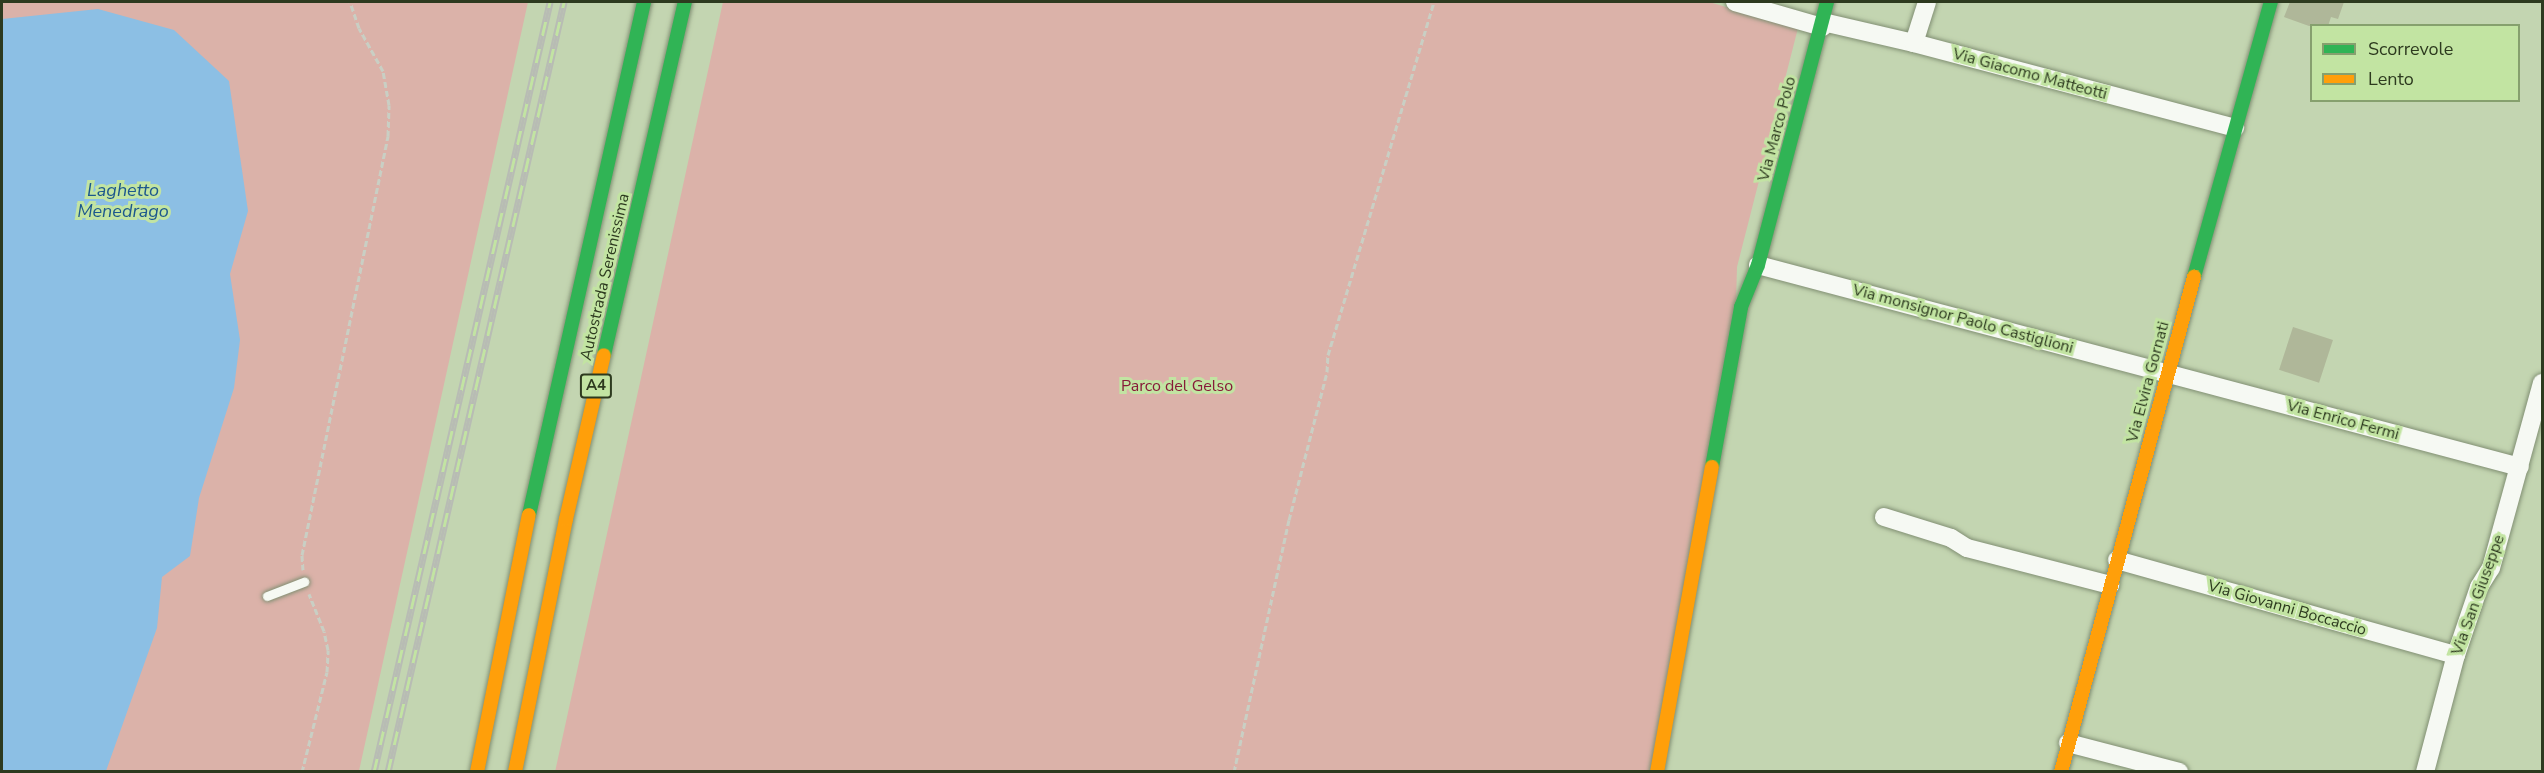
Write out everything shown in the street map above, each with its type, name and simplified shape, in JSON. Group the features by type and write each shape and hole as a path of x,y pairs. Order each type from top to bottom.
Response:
{"main road":[{"name":"Autostrada Serenissima","path":"477,771 529,513 644,2"},
{"name":"Autostrada Serenissima","path":"515,771 566,519 685,2"},
{"name":"Via Marco Polo","path":"1657,771 1741,306 1758,265 1827,2"},
{"name":"Via Elvira Gornati","path":"2061,771 2167,373 2271,2"}],"street":[{"name":"Via Giacomo Matteotti","path":"1734,2 1822,25 1914,43 2235,128"},
{"path":"1914,43 1927,2"},
{"name":"Via monsignor Paolo Castiglioni","path":"1758,265 2167,373"},
{"name":"Via Enrico Fermi","path":"2167,373 2520,467"},
{"name":"Via San Giuseppe","path":"2425,771 2456,655 2479,587 2491,568 2542,383"},
{"path":"1884,517 1951,538 1968,548 2110,585"},
{"name":"Via Giovanni Boccaccio","path":"2117,560 2456,655"},
{"path":"2068,743 2179,771"}],"lane":[{"path":"267,596 304,582"}],"path":[{"path":"302,771 327,672 328,650 324,631 304,582 302,555 388,136 389,105 383,71 359,28 350,2"},
{"path":"1234,771 1289,520 1328,372 1328,355 1434,2"}],"green space":[{"path":"2,2 528,2 359,771 2,772"},
{"name":"Parco del Gelso","path":"723,2 1709,2 1798,28 1737,267 1736,302 1651,771 555,772"}],"water":[{"name":"Laghetto Menedrago","path":"98,9 174,30 229,81 248,211 230,274 240,340 234,388 199,498 190,556 162,577 157,628 106,771 2,771 2,19"}],"building":[{"path":"2290,2 2344,2 2338,19 2331,17 2329,24 2310,24 2309,26 2284,17"},
{"path":"2293,327 2333,340 2319,383 2279,370"}],"railway":[{"path":"374,772 550,2"},
{"path":"388,772 564,2"}],"traffic: fast":[{"path":"529,515 644,2"},
{"path":"604,355 685,2"},
{"path":"1712,467 1741,307 1758,265 1827,2"},
{"path":"2194,277 2271,2"}],"traffic: slow":[{"path":"2061,772 2194,277"},
{"path":"515,772 566,519 604,355"},
{"path":"1657,772 1712,467"},
{"path":"477,772 529,515"}]}
